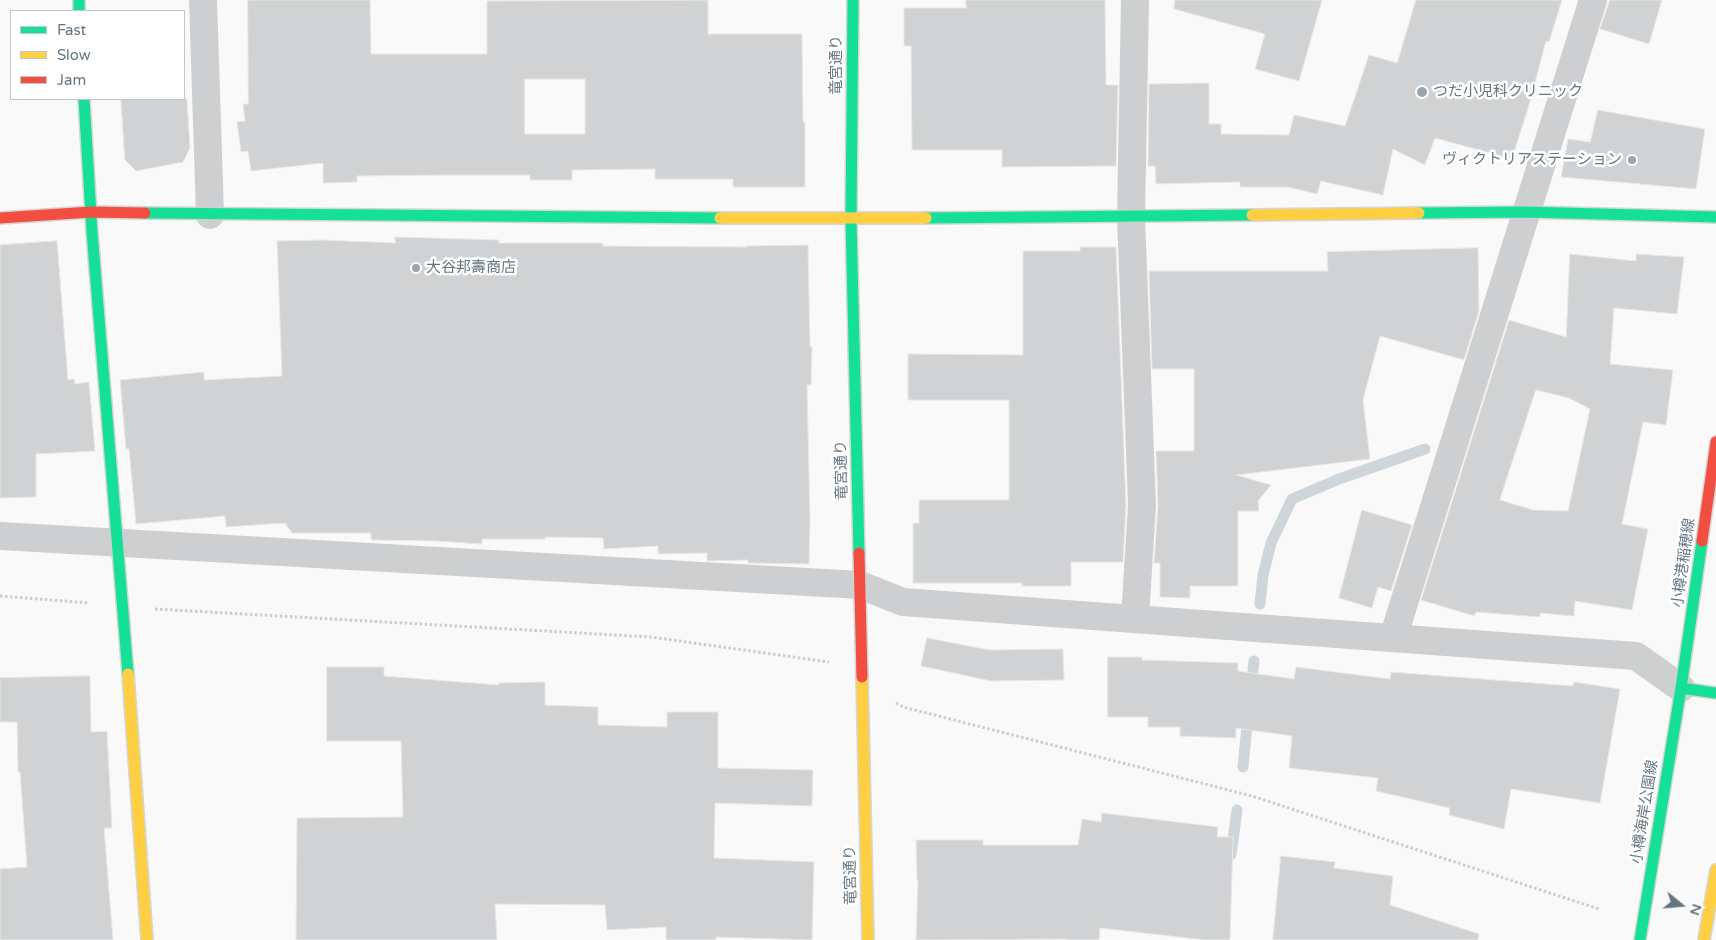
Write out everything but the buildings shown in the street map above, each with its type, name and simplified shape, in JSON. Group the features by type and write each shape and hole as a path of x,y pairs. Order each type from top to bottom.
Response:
{"street":[{"path":"203,0 210,214"},
{"name":"竜宮通り","path":"852,0 851,219 868,940"},
{"path":"1135,0 1131,217 1142,505 1135,618"},
{"path":"1393,638 1593,0"},
{"path":"84,100 147,940"},
{"path":"0,218 91,212 851,219 1525,212 1716,217"},
{"name":"小樽港稲穂線","path":"1681,688 1716,442"},
{"path":"0,536 118,541 860,585 903,602 1636,656 1681,688 1716,693"},
{"name":"小樽海岸公園線","path":"1640,940 1681,688"},
{"path":"1704,940 1716,870"}],"path":[{"path":"0,596 92,603"},
{"path":"157,609 651,637 831,663"},
{"path":"903,707 1252,796 1599,909"}],"waterway":[{"path":"1260,604 1263,575 1271,543 1292,499 1339,479 1425,449"},
{"path":"1251,689 1254,661"},
{"path":"1243,767 1248,715"},
{"path":"1231,855 1237,810"}],"traffic: fast":[{"path":"79,0 79,10"},
{"path":"853,0 851,219 859,553"},
{"path":"84,100 92,232 128,674"},
{"path":"1419,213 1525,212 1716,217"},
{"path":"145,213 720,218"},
{"path":"926,218 1252,215"},
{"path":"1640,940 1681,688 1702,541"},
{"path":"1681,688 1716,693"}],"traffic: slow":[{"path":"1252,215 1419,213"},
{"path":"720,218 926,218"},
{"path":"128,674 147,940"},
{"path":"862,677 868,940"},
{"path":"1704,940 1716,870"}],"traffic: jam":[{"path":"0,218 91,212 145,213"},
{"path":"1702,541 1716,442"},
{"path":"859,553 862,677"}],"place":[{"name":"つだ小児科クリニック","path":"1422,92"},
{"name":"ヴィクトリアステーション","path":"1632,160"},
{"name":"大谷邦壽商店","path":"416,268"}]}
